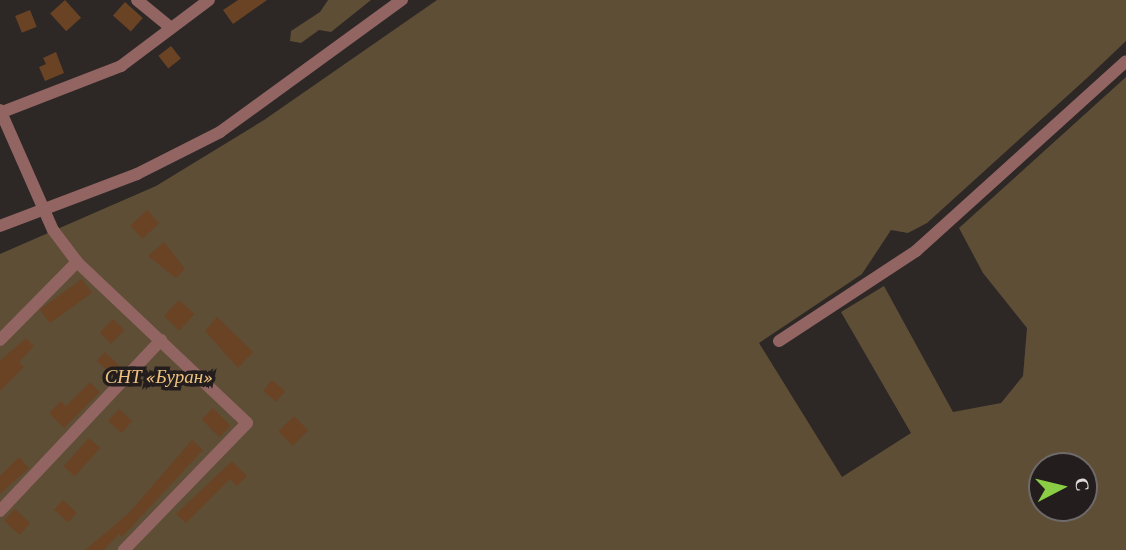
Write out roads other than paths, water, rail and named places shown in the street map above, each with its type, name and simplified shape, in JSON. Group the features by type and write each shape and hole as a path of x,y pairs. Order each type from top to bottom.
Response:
{"street":[{"path":"137,0 172,28"},
{"path":"124,550 247,423 77,262 53,230 0,112 100,77 209,0"},
{"path":"0,226 169,160 220,131 402,0"},
{"path":"779,341 916,251 1126,61"},
{"path":"0,340 77,262"},
{"path":"0,511 161,340"}],"park label":[{"name":"СНТ «Буран»","path":"159,377"}]}
